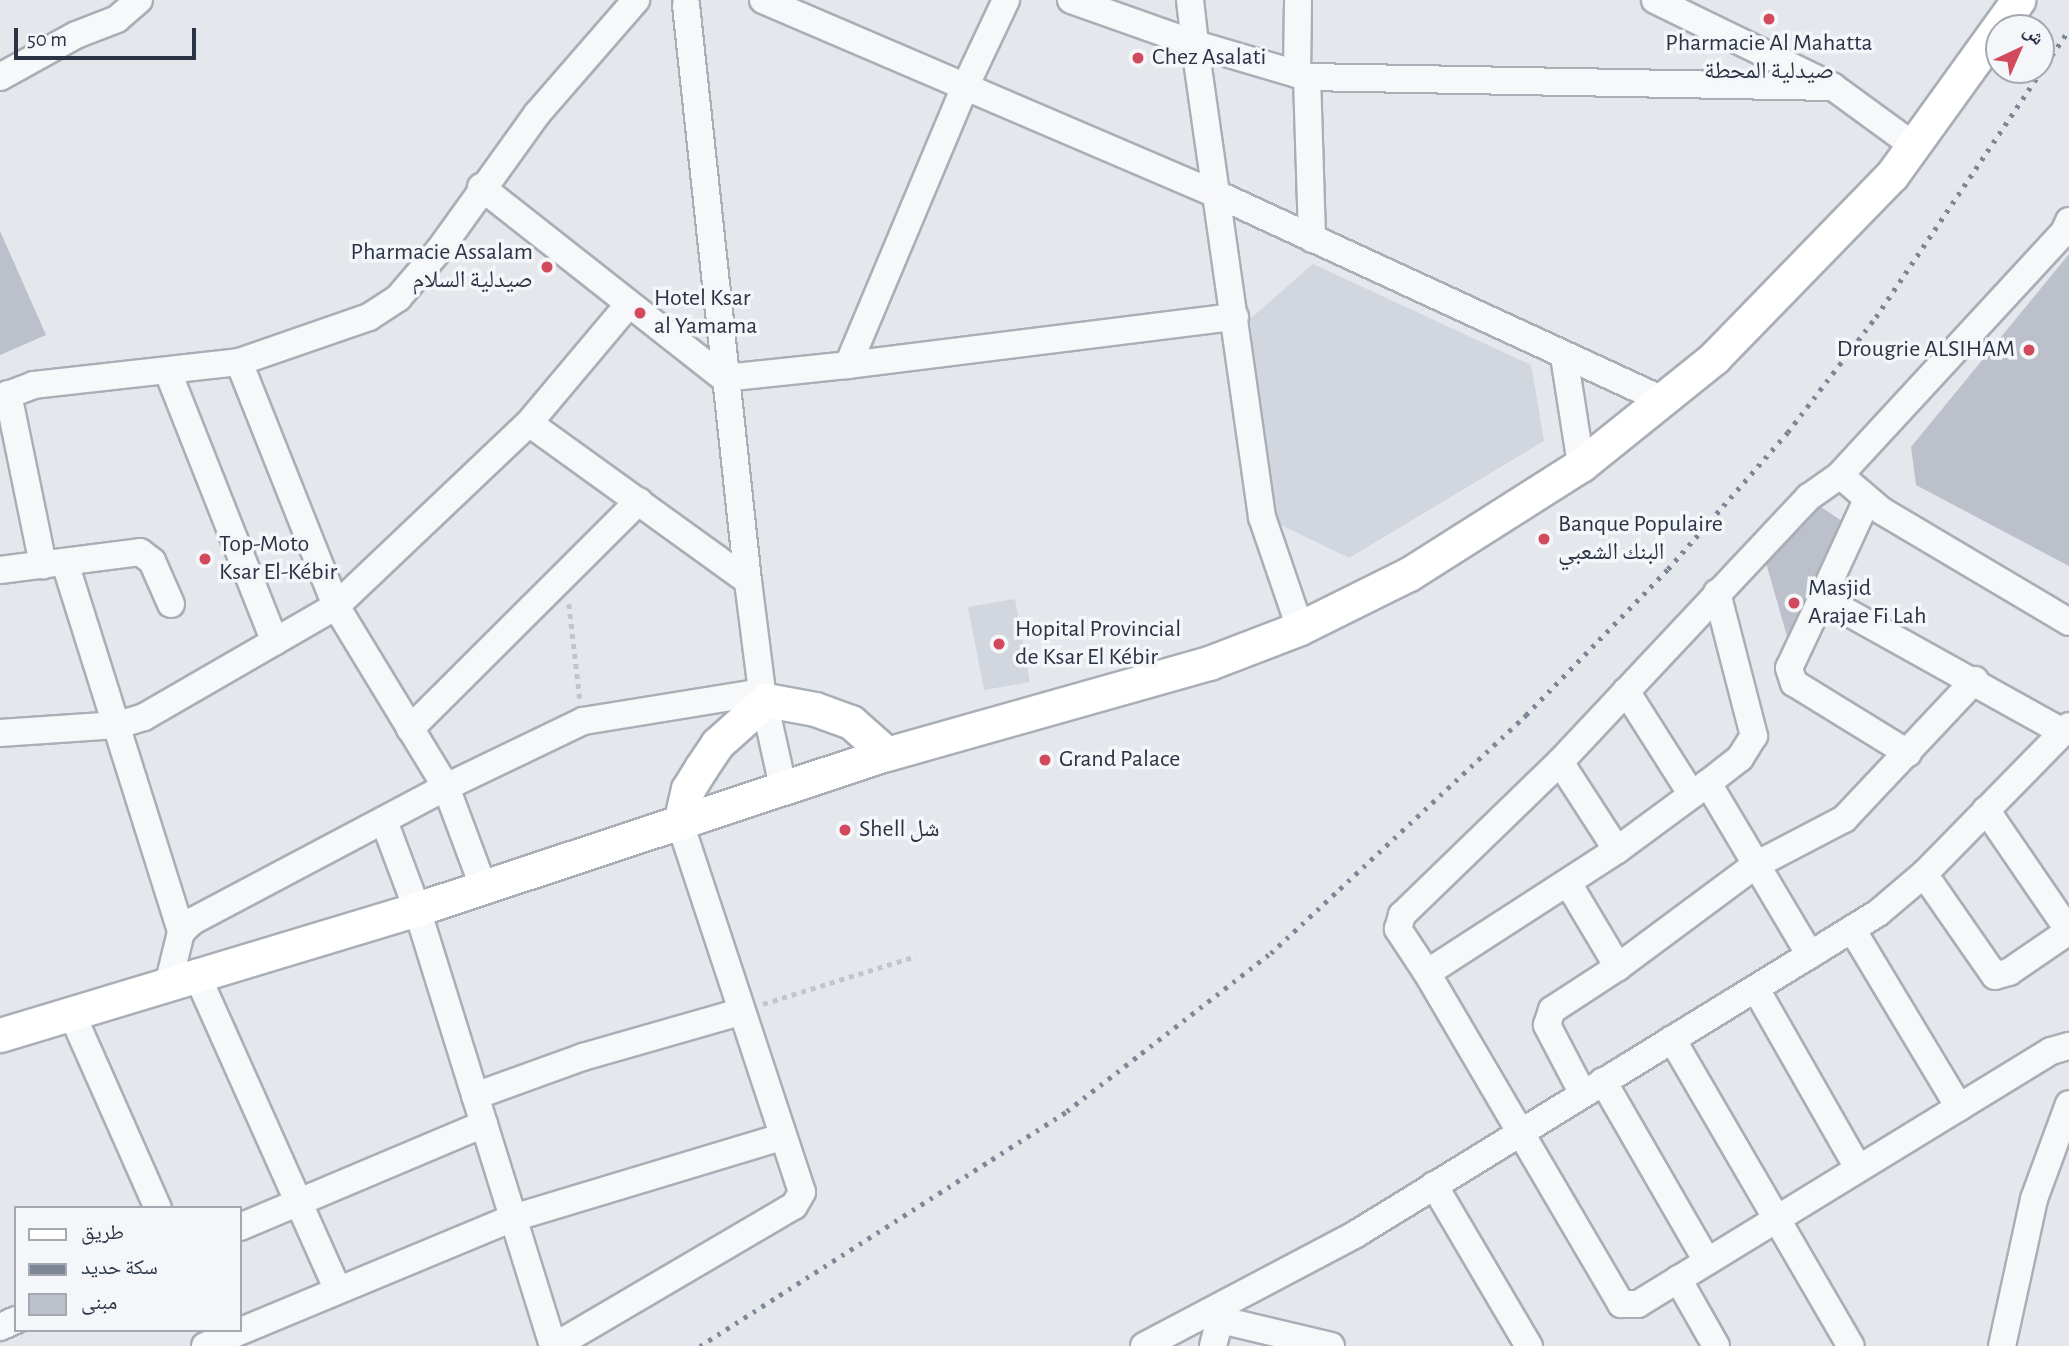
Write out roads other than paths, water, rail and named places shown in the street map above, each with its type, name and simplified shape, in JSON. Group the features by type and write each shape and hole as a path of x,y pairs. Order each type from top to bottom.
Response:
{"main road":[{"path":"0,1035 183,977 417,909 887,754 1130,688 1300,628 1409,574 1581,465 1714,358 1803,271 1914,146 2018,0"},
{"path":"680,822 688,789 717,744 764,696 815,709 851,722 887,754"}],"street":[{"path":"0,77 76,35 117,19 139,0"},
{"path":"338,1290 298,1202 183,977 181,932 118,724 54,564 4,396 34,385 239,362 332,334 398,298 440,249 481,187 537,114 636,0"},
{"path":"763,0 964,89 1219,195 1662,401"},
{"path":"848,365 964,89 1006,0"},
{"path":"1071,0 1195,44 1302,76 1833,87"},
{"path":"1190,0 1266,536 1300,628"},
{"path":"1298,0 1312,239"},
{"path":"686,2 724,378 748,581 764,696 783,787"},
{"path":"1671,3 1833,87 1914,146"},
{"path":"481,187 724,378 1235,317"},
{"path":"2067,229 1840,475 1809,498 1560,762 1398,921 1408,947 1427,973 1615,1298 1622,1304 1638,1304 2052,1051 2069,1046"},
{"path":"0,733 118,724 166,706 336,606 529,423 629,304"},
{"path":"1564,356 1581,465"},
{"path":"239,362 336,606 446,787 483,886"},
{"path":"168,372 275,642"},
{"path":"529,423 748,581"},
{"path":"1840,475 1867,500 2069,622"},
{"path":"1867,500 1789,668 1794,683 1908,753"},
{"path":"410,729 566,577 639,501"},
{"path":"0,570 140,552 152,561 171,604"},
{"path":"1427,973 1617,850 1740,758 1754,736 1717,593"},
{"path":"1144,1346 1222,1312 1356,1234 1852,929 1924,874 2066,729 1822,598"},
{"path":"1707,1261 1593,1088 1547,1025 1548,1016 1754,866 1844,819 1975,680"},
{"path":"1626,691 1754,866 1810,955"},
{"path":"181,932 210,910 446,787 583,721 764,696"},
{"path":"1560,762 1617,850"},
{"path":"1924,874 1995,976 2010,972 2069,931 1986,810"},
{"path":"384,821 417,909 554,1346 794,1206 802,1192 780,1137 680,822"},
{"path":"1568,883 1618,967"},
{"path":"1852,929 1959,1107"},
{"path":"1756,989 1858,1168"},
{"path":"71,1012 157,1206"},
{"path":"475,1097 583,1057 740,1012"},
{"path":"1672,1039 1851,1346"},
{"path":"2002,1346 2022,1242 2062,1145 2069,1104"},
{"path":"242,1226 484,1124"},
{"path":"244,1323 338,1290 513,1219 780,1137"},
{"path":"1434,1185 1529,1346"},
{"path":"1678,1279 1716,1346"},
{"path":"1222,1312 1325,1345"},
{"path":"1213,1346 1222,1312"},
{"path":"205,1346 229,1332"}],"railway":[{"path":"700,1346 1067,1111 1271,953 1526,715 1668,569 1788,432 1876,317 2069,30"}],"place":[{"name":"Pharmacie Al Mahatta صيدلية المحطة","path":"1769,19"},
{"name":"Chez Asalati","path":"1138,58"},
{"name":"Pharmacie Assalam صيدلية السلام","path":"547,267"},
{"name":"Hotel Ksar al Yamama","path":"640,313"},
{"name":"Drougrie ALSIHAM","path":"2029,350"},
{"name":"Banque Populaire البنك الشعبي","path":"1544,539"},
{"name":"Top-Moto Ksar El-Kébir","path":"205,559"},
{"name":"Masjid Arajae Fi Lah","path":"1794,603"},
{"name":"Hopital Provincial de Ksar El Kébir","path":"999,644"},
{"name":"Grand Palace","path":"1045,760"},
{"name":"Shell شل","path":"845,830"}]}
